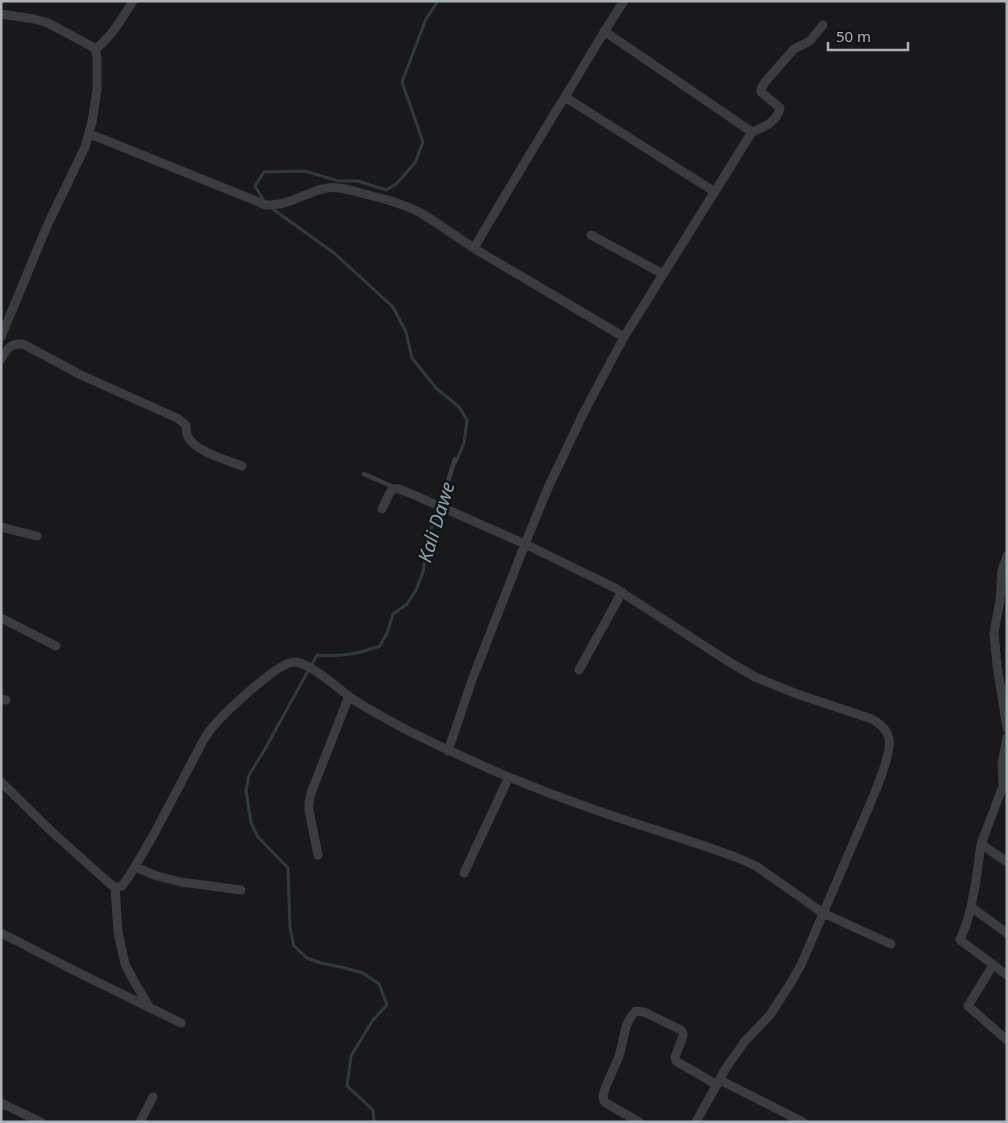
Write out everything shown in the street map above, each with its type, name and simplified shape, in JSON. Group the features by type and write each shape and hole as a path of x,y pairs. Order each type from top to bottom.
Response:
{"street":[{"path":"95,49 108,37 133,1"},
{"path":"474,248 604,31 624,1"},
{"path":"1,14 48,23 95,49 97,57 97,90 90,134 44,233 1,337"},
{"path":"448,750 472,680 525,544 547,490 584,412 624,337 752,132 768,125 780,110 761,92 765,82 794,50 810,42 822,25"},
{"path":"604,31 752,132"},
{"path":"565,97 714,192"},
{"path":"90,134 258,202 275,206 286,204 331,187 384,198 418,212 474,248 624,337"},
{"path":"591,235 663,274"},
{"path":"1,358 10,346 23,344 81,375 177,418 186,425 188,436 198,447 242,466"},
{"path":"382,510 391,491 398,488 440,506 525,544 622,592 741,670 771,684 872,719 886,731 889,740 888,758 801,965 770,1015 745,1041 726,1068 696,1122"},
{"path":"1,527 36,536"},
{"path":"1007,556 1002,570 1003,602 994,633 1007,728"},
{"path":"579,670 622,592"},
{"path":"1,618 56,646"},
{"path":"1,782 50,830 109,883 115,887 122,886 154,834 203,741 212,728 264,679 288,664 304,664 379,716 448,750 587,807 738,858 756,866 823,913 891,944"},
{"path":"997,665 1007,669"},
{"path":"318,855 309,803 311,793 349,696"},
{"path":"1007,737 1002,764 1005,788 980,844 971,907 960,940 1007,975"},
{"path":"464,873 510,777"},
{"path":"980,844 1007,862"},
{"path":"135,867 157,876 181,882 241,890"},
{"path":"115,887 118,932 124,964 150,1008"},
{"path":"971,907 1007,933"},
{"path":"1,933 181,1024"},
{"path":"993,964 968,1006 1007,1040"},
{"path":"639,1122 606,1103 603,1096 623,1044 627,1026 631,1016 636,1011 644,1012 681,1030 683,1036 675,1057 676,1061 804,1122"},
{"path":"140,1122 153,1097"},
{"path":"1,1103 41,1122"}],"lane":[{"path":"440,506 455,459"},
{"path":"364,474 398,488"}],"waterway":[{"name":"Kali Dawe","path":"264,201 255,186 264,172 305,171 338,181 358,181 386,190 396,184 415,163 423,142 402,82 426,19 438,1"},
{"name":"Kali Dawe","path":"270,207 334,253 393,307 406,332 412,358 436,388 459,407 467,420 464,443 456,462"},
{"name":"Kali Dawe","path":"374,1122 373,1110 347,1086 351,1056 373,1020 387,1005 379,984 363,973 307,958 294,946 290,928 288,868 258,837 251,823 246,790 249,775 317,655 334,656 349,654 380,646 387,633 393,614 407,604 416,590 423,572 429,533 438,515 439,508"}]}
